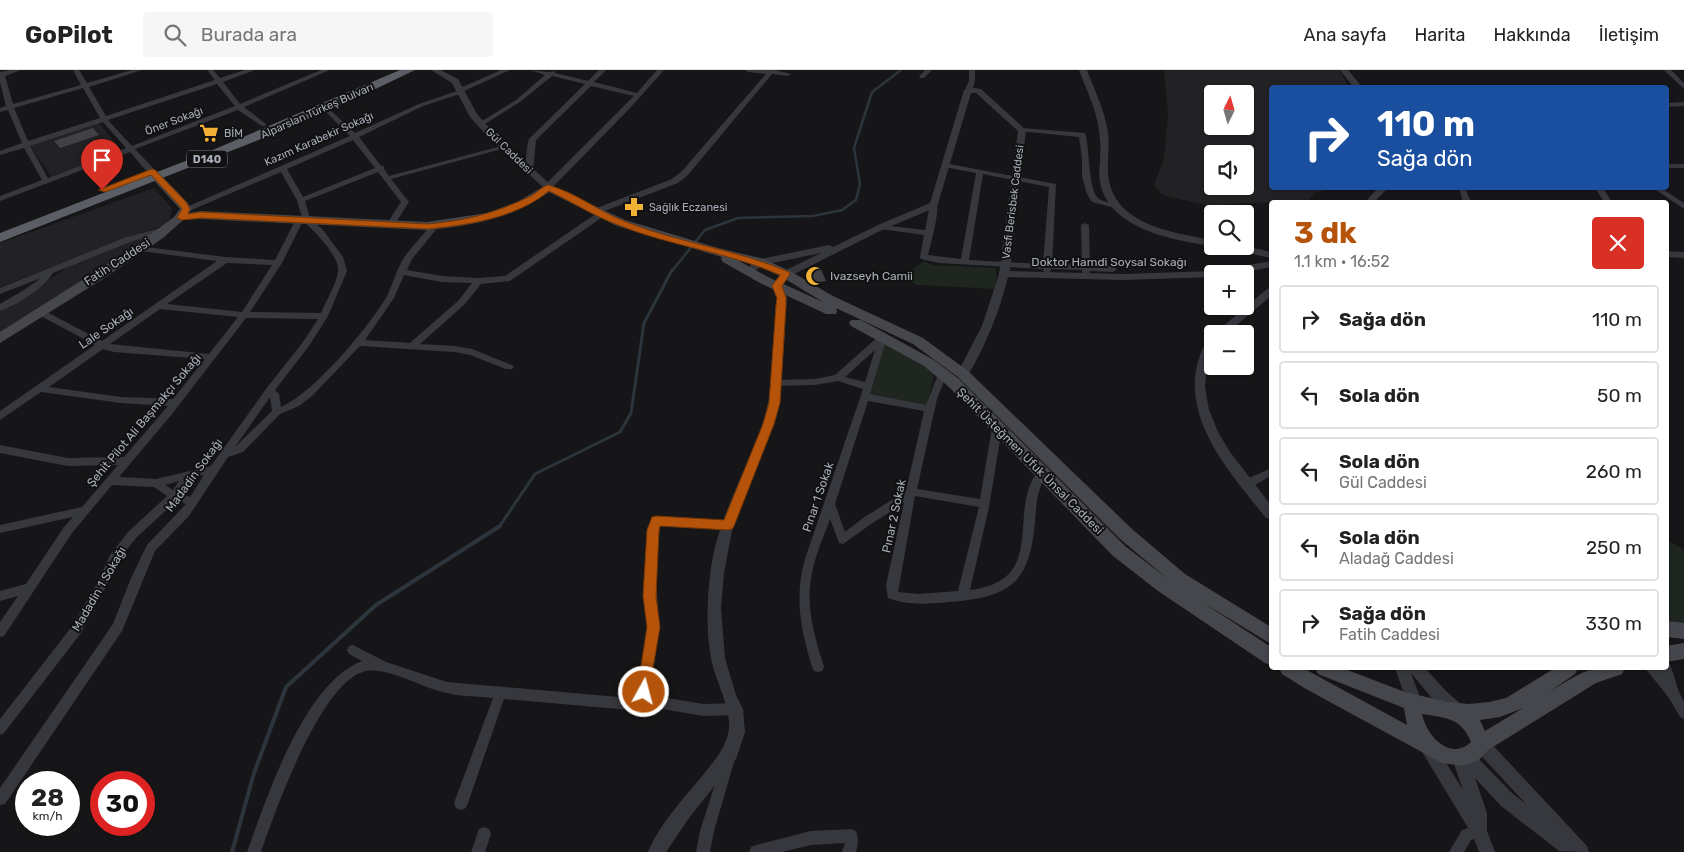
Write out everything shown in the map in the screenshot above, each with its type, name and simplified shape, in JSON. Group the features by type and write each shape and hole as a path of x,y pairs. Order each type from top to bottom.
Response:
{"highway":[{"name":"Alparslan Türkeş Bulvarı","path":"0,229 156,175 264,125 392,70"},
{"name":"Alparslan Türkeş Bulvarı","path":"0,238 326,109 410,70"}],"main road":[{"path":"156,175 184,213 435,226 462,223 489,216 535,198 548,187"},
{"name":"Gül Caddesi","path":"548,187 621,223 715,251 760,262 781,280"},
{"name":"Fatih Caddesi","path":"0,338 141,248 170,228 184,213"},
{"name":"Gül Caddesi","path":"715,251 749,272 781,280"},
{"name":"Şehit Üsteğmen Ufuk Ünsal Caddesi","path":"781,280 883,337 949,371 998,428 1119,551 1164,586 1269,656"},
{"name":"Şehit Üsteğmen Ufuk Ünsal Caddesi","path":"781,280 828,299 918,341 1126,534 1179,579 1269,635"},
{"path":"1669,654 1684,651"},
{"path":"1291,670 1442,754 1463,758 1472,754 1481,744 1590,676 1610,670"},
{"path":"1329,670 1414,703 1460,713 1490,711 1522,700 1566,670"},
{"path":"1414,703 1413,713 1416,726 1426,745"},
{"path":"1460,713 1474,727 1481,744"}],"street":[{"path":"18,70 1,75 10,107 26,145 47,182"},
{"path":"76,70 104,120 156,175"},
{"path":"0,110 140,70"},
{"path":"210,70 239,107 264,125"},
{"path":"0,153 252,70"},
{"name":"Öner Sokağı","path":"0,199 132,150 327,70"},
{"name":"Gül Caddesi","path":"435,70 455,81 473,115 492,136 548,187"},
{"name":"Kazım Karabekir Sokağı","path":"184,213 355,137 420,105 460,91 507,70"},
{"path":"533,70 552,72 639,95"},
{"path":"529,171 531,164 529,151 533,139 603,70"},
{"path":"548,187 639,95 661,70"},
{"path":"748,70 788,74"},
{"path":"922,77 930,70"},
{"path":"972,70 972,81 934,205 924,249 924,257 965,262 1004,270"},
{"path":"1082,70 1094,91 1098,106 1105,149 1104,182 1115,206"},
{"path":"1344,70 1357,85"},
{"path":"1667,70 1684,87"},
{"path":"402,272 442,279 478,281 507,279 599,213 675,181 685,174 771,71"},
{"path":"481,124 518,101 552,72"},
{"name":"Vasfi Berisbek Caddesi","path":"949,371 972,360 995,304 1004,270 1022,130 978,91 968,90"},
{"path":"1669,104 1684,104"},
{"path":"326,109 355,137 406,202 390,224"},
{"path":"1022,130 1082,135 1086,158 1086,177 1091,194 1095,200 1115,206 1128,217 1141,224 1178,236 1204,241"},
{"path":"388,178 505,147"},
{"path":"947,165 1052,186 1047,270"},
{"path":"1669,166 1684,166"},
{"path":"282,168 301,200 303,219"},
{"path":"301,200 381,168"},
{"path":"965,262 980,172"},
{"path":"1371,200 1381,190"},
{"path":"1660,190 1684,207"},
{"path":"703,852 707,831 736,732 735,709 729,696 718,658 714,608 717,573 728,526 768,424 777,383 782,298 781,280 844,244 934,205"},
{"name":"Şehit Pilot Ali Başmakçı Sokağı","path":"0,632 68,530 176,403 244,316 278,263 303,219"},
{"name":"Madadin Sokağı","path":"0,799 118,627 151,548 185,514 269,391 306,344 324,316 343,272 340,259 320,232 303,219"},
{"path":"1086,225 1086,272 1113,269"},
{"path":"225,454 240,449 277,412 296,404 309,394 358,343 390,298 412,253 435,226"},
{"path":"881,227 928,233"},
{"path":"0,291 127,240 170,228"},
{"path":"749,272 760,262 844,244"},
{"path":"1254,246 1269,246"},
{"path":"141,248 225,260 278,263"},
{"path":"1254,252 1269,256"},
{"path":"1669,254 1684,255"},
{"path":"1252,265 1269,257"},
{"name":"Lale Sokağı","path":"0,416 225,260"},
{"name":"Doktor Hamdi Soysal Sokağı","path":"1254,267 1269,264"},
{"name":"Doktor Hamdi Soysal Sokağı","path":"1004,270 1047,270 1147,277 1204,274"},
{"path":"0,308 42,282 47,278 50,271"},
{"path":"411,347 462,302 478,281"},
{"path":"1230,325 1269,292"},
{"path":"158,306 244,316 324,316"},
{"path":"40,312 102,345 114,349 212,357"},
{"path":"777,383 815,382 838,378 883,337"},
{"name":"Pınar 1 Sokak","path":"818,667 808,638 804,588 814,547 867,392 883,337"},
{"path":"358,343 455,349 472,352 509,367"},
{"path":"1204,354 1199,369 1201,405 1209,427 1247,484 1269,512"},
{"name":"Pınar 2 Sokak","path":"949,371 930,409 892,585 892,595 906,599 963,596"},
{"path":"838,378 867,392 930,409"},
{"path":"40,389 120,400 176,403"},
{"path":"269,391 274,394 277,412"},
{"path":"998,428 984,504 963,596 977,595 999,587 1016,577 1025,554 1034,484 1042,474"},
{"path":"0,449 68,462 126,461"},
{"path":"109,481 156,483 214,470"},
{"path":"1247,484 1269,473"},
{"name":"Madadin 1 Sokağı","path":"0,729 77,629 104,582 114,558 138,529 175,495 189,475"},
{"path":"156,483 166,491 192,502"},
{"path":"830,504 843,540 867,521 913,492 984,504"},
{"path":"0,529 85,510"},
{"path":"645,700 644,685 653,627 650,575 653,530 656,520 728,526"},
{"path":"0,596 30,588"},
{"path":"353,650 383,666 447,688 630,704 645,700 703,710 735,709"},
{"path":"254,852 271,804 292,754 304,731 327,696 343,678 364,666 383,666"},
{"path":"1403,670 1414,703"},
{"path":"1418,670 1440,695 1460,713"},
{"path":"1653,670 1673,694 1684,713"},
{"path":"1667,670 1673,694"},
{"path":"461,803 500,694"},
{"path":"1481,744 1581,852"},
{"path":"1426,745 1479,831 1487,852"},
{"path":"656,852 683,812 730,754"},
{"path":"1463,758 1480,813 1479,831"},
{"path":"1463,758 1507,800 1575,852"},
{"path":"1456,852 1467,835 1479,831"},
{"path":"478,852 484,834"},
{"path":"756,852 811,838 851,836 852,841 849,852"}],"shaded area":[{"path":"1164,70 1339,70 1348,85 1269,85 1269,190 1325,190 1315,193 1309,200 1269,200 1269,203 1206,205 1162,195 1154,185 1164,158 1168,114"},
{"path":"99,123 122,151 51,176 30,146"},
{"path":"154,188 172,208 169,223 0,287 0,243"},
{"path":"142,236 148,238 0,333 0,311 76,262"},
{"path":"924,261 932,265 996,268 997,289 917,285 903,277"},
{"path":"885,344 933,370 934,375 927,406 870,394"},
{"path":"1669,541 1684,550 1684,626 1669,624"}],"building":[{"path":"93,128 99,135 60,148 54,141"},
{"name":"Ivazseyh Camii","path":"820,267 826,281 815,283 809,280 805,271"}],"waterway":[{"path":"672,271 705,230 738,218 813,216 842,210 856,200 860,184 854,148 872,92 901,70"},
{"path":"499,526 535,474 620,432 631,413 644,323 672,270"},
{"path":"232,852 254,773 286,687 376,605 499,526"}],"place":[{"name":"BİM","path":"209,133"},
{"name":"Sağlık Eczanesi","path":"634,207"},
{"name":"Ivazseyh Camii","path":"815,276"}],"route":[{"path":"102,190 152,172 160,178 183,204 186,209 182,218 201,215 428,226 462,223 517,207 535,198 548,187 621,223 715,251 760,262 786,274 777,286 782,298 774,403 768,424 728,526 656,520 653,530 650,575 653,627 644,692"}]}
